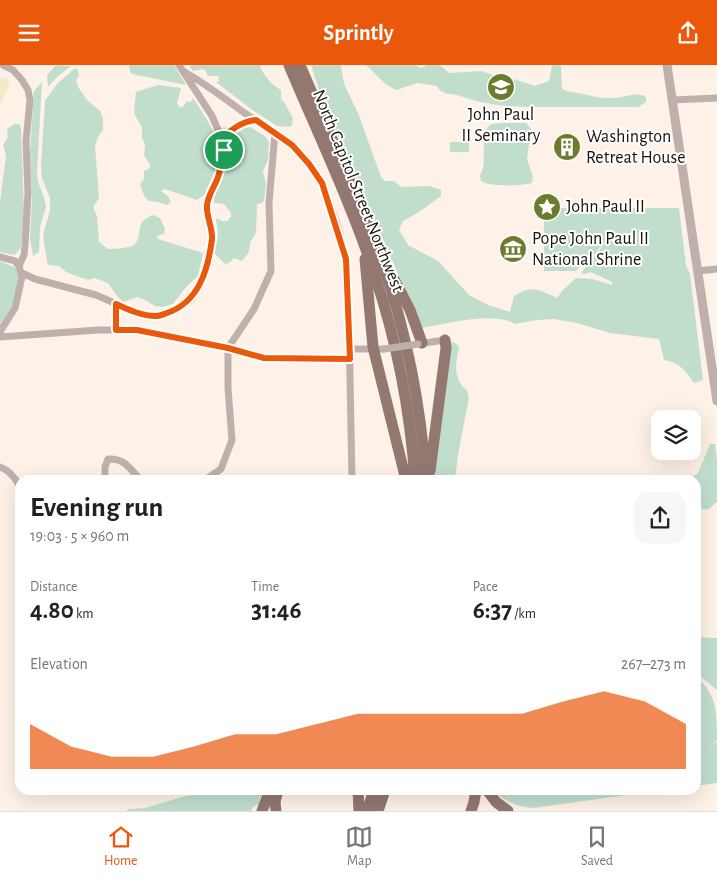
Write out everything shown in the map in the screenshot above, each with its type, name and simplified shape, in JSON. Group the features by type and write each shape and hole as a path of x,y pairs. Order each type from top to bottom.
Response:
{"main road":[{"name":"North Capitol Street Northwest","path":"288,65 362,241 385,306 409,417 415,475"},
{"path":"300,65 377,250 393,297 408,354 421,424 427,475"},
{"path":"362,241 379,350 405,475"},
{"path":"377,250 408,305 420,343"},
{"path":"429,475 446,348 445,340"},
{"path":"262,811 269,795"},
{"path":"268,811 270,795"},
{"path":"276,811 277,795"},
{"path":"358,795 359,811"},
{"path":"367,811 372,795"},
{"path":"378,811 384,795"},
{"path":"471,811 475,795"},
{"path":"491,795 508,811"}],"street":[{"path":"0,332 19,299 20,269 24,255 28,193 26,141 30,100 28,90 22,80 13,70 3,65"},
{"path":"667,65 717,401"},
{"path":"0,257 15,261 20,269 35,279 96,295 134,313 158,317 176,310 192,299 206,268 212,237 207,203 219,175 224,150 223,141 212,116 181,68"},
{"path":"181,68 210,86 292,145 309,164 322,183 330,203 346,259 350,349 352,475"},
{"path":"672,100 717,98"},
{"path":"223,141 228,133 239,125 256,120"},
{"path":"212,475 221,469 232,440 228,388 228,348 254,309 271,271 269,203 275,133"},
{"path":"698,271 717,269"},
{"path":"116,304 116,330"},
{"path":"0,337 137,330 228,348 264,358 350,359"},
{"path":"350,349 379,350 445,340"},
{"path":"105,475 108,459 116,459 122,460 135,475"},
{"path":"0,467 4,468 15,479"}],"green space":[{"path":"56,65 71,66 48,87 47,75"},
{"path":"129,65 174,65 186,85 132,74"},
{"path":"191,65 261,65 260,67 266,77 281,90 281,99 293,118 292,125 289,127 277,126 216,82 219,81 218,76 208,76 205,70 202,69 193,71 190,67"},
{"path":"311,65 341,65 344,84 358,113 381,177 385,181 394,181 401,187 429,186 441,190 441,196 403,221 399,230 408,245 438,261 469,295 488,305 510,312 514,296 530,289 557,298 576,278 592,279 612,285 612,282 591,272 581,273 608,239 576,271 544,271 544,218 553,214 556,208 679,208 686,265 690,274 703,380 694,383 682,368 664,360 659,339 610,333 577,323 554,319 515,324 506,320 483,318 422,328 321,96"},
{"path":"366,65 414,65 421,68 427,65 440,65 449,73 481,71 496,76 505,76 535,86 549,81 552,65 561,65 562,89 566,91 607,98 642,95 646,97 646,102 638,107 524,107 499,105 447,94 437,86 417,83 396,90 383,82"},
{"path":"75,68 78,70 79,76 76,80 78,87 87,100 100,111 103,119 103,130 95,146 99,198 93,207 97,216 99,242 108,249 122,248 135,244 138,240 143,221 153,215 160,218 165,229 164,234 157,236 158,239 203,253 198,276 186,287 173,304 162,307 155,306 137,297 123,302 108,283 94,278 88,280 66,272 59,266 49,265 47,262 43,235 50,210 50,198 42,178 41,166 45,101 57,84"},
{"path":"42,82 37,172 38,182 46,207 40,227 39,252 33,256 30,239 32,197 30,152 34,91"},
{"path":"158,85 181,88 177,104 180,107 183,107 187,101 191,102 193,98 214,132 218,146 214,146 213,152 219,158 218,163 205,194 197,200 165,189 161,191 168,196 171,202 167,205 149,201 145,197 140,184 144,179 144,171 150,168 150,165 144,155 145,144 142,138 142,128 134,113 136,92"},
{"path":"526,123 531,129 527,159 533,177 532,183 506,185 481,181 480,175 484,163 485,132 493,124"},
{"path":"14,124 19,124 21,127 24,210 21,245 14,255 0,252 0,202 6,156 3,145 8,137 7,129"},
{"path":"250,127 265,136 269,142 268,160 263,171 266,184 264,201 257,204 256,233 250,243 249,252 242,261 234,258 225,264 214,253 218,235 216,218 227,221 231,217 231,213 224,204 214,203 214,199 226,169 232,138 244,128"},
{"path":"450,142 469,142 469,152 450,152"},
{"path":"0,261 16,268 18,284 12,306 0,326"},
{"path":"454,342 459,347 456,365 457,374 460,383 466,389 469,397 456,475 433,475 450,343"},
{"path":"710,444 715,444 717,502 709,508 701,508 701,475 695,475 698,473"},
{"path":"701,637 717,638 717,690 701,677"},
{"path":"701,681 712,697 716,713 717,740 709,747 717,741 717,783 701,785"},
{"path":"189,795 261,795 259,804 253,807 251,811 126,811 129,809 145,808"},
{"path":"499,795 627,795 533,808 512,803"}],"sand":[{"path":"0,77 8,79 10,84 0,105"}],"place":[{"name":"John Paul II Seminary","path":"501,87"},
{"name":"Washington Retreat House","path":"567,147"},
{"name":"John Paul II","path":"547,207"},
{"name":"Pope John Paul II National Shrine","path":"513,249"}],"route":[{"path":"256,120 292,145 309,164 322,183 330,203 346,259 350,359 264,358 228,348 137,330 116,330 116,304 134,313 158,317 176,310 192,299 206,268 212,237 207,203 219,175 224,150 223,141 228,133 239,125 256,120"}]}
